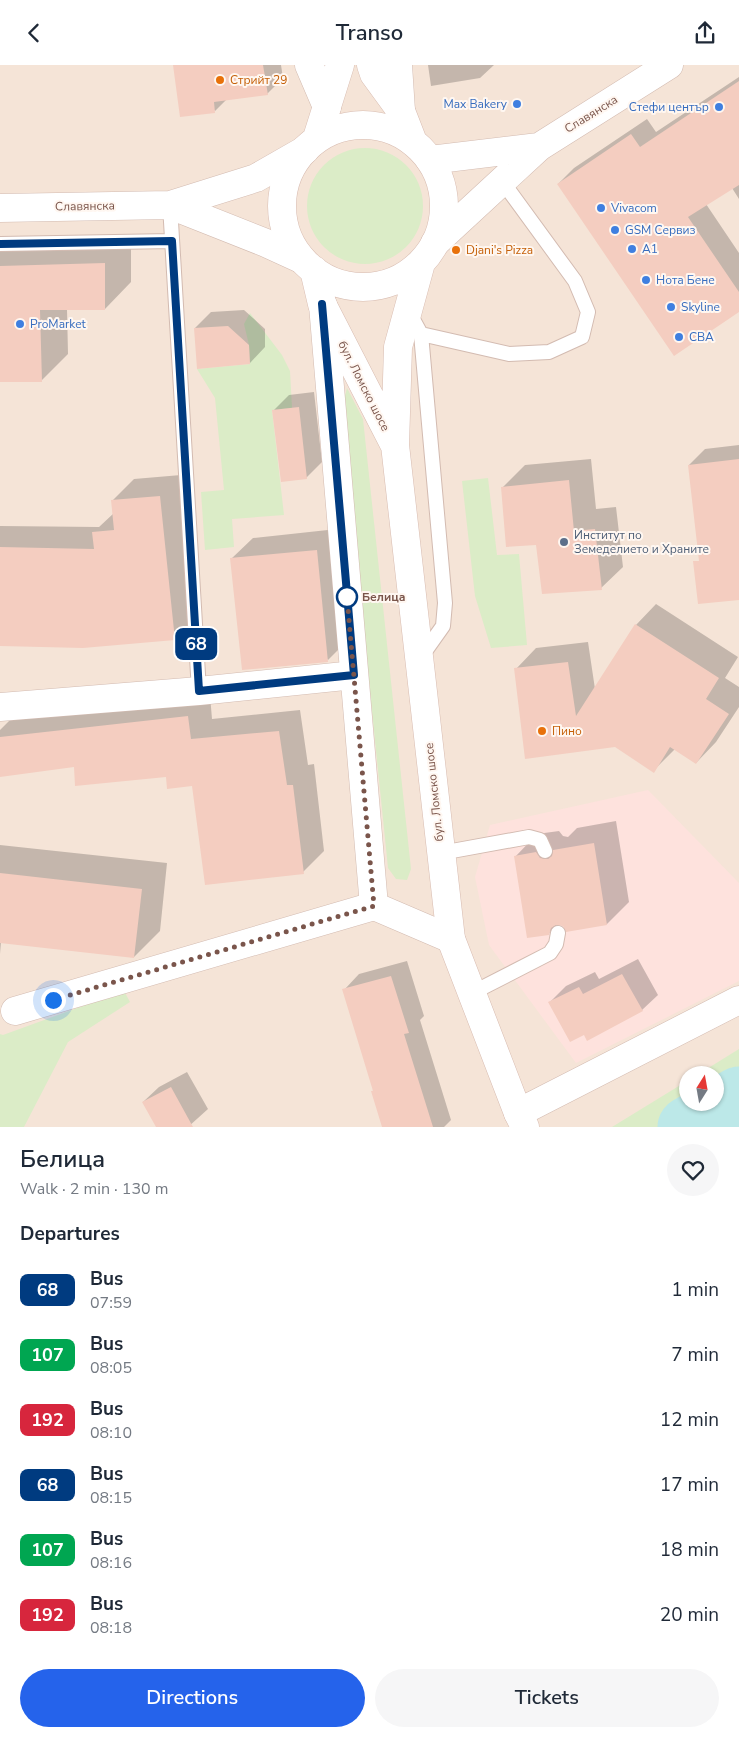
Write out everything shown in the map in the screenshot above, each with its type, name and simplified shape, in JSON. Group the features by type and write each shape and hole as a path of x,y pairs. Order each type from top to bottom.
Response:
{"street":[{"path":"309,65 327,107"},
{"path":"340,65 327,107 311,144 296,161 289,175 282,203 287,231 308,265 338,283 355,287 371,287 386,284 409,273 428,253 441,229 444,199 441,183 421,151 401,111 374,75 371,65"},
{"path":"398,65 401,111"},
{"name":"Славянска","path":"428,253 539,147 669,65"},
{"path":"311,144 348,127 362,125 392,131 421,151"},
{"name":"Славянска","path":"0,208 170,205 256,178 311,144"},
{"name":"Славянска","path":"421,151 539,147"},
{"name":"Славянска","path":"170,205 266,243 308,265"},
{"name":"бул. Ломско шосе","path":"428,253 408,310 398,347 395,445 451,939 522,1120"},
{"name":"бул. Ломско шосе","path":"308,265 322,304 395,445"},
{"path":"322,304 374,906"},
{"path":"0,707 199,691 354,675"},
{"path":"16,1011 374,906 451,939"},
{"path":"522,1120 739,1000"}],"lane":[{"path":"421,334 509,354 549,352 582,337 588,312 575,281 502,181"},
{"path":"170,205 199,691"},
{"path":"0,244 172,241"},
{"path":"408,310 421,334 445,603 443,626 419,660"},
{"path":"441,853 529,837 540,840 545,851"},
{"path":"472,993 550,953 556,944 558,933"}],"shaded area":[{"path":"0,65 739,65 739,1127 0,1127"},
{"path":"648,790 739,883 739,981 576,1063 489,945 475,877 490,825"}],"green space":[{"path":"365,148 387,152 397,157 406,165 414,174 419,184 423,206 419,228 414,238 406,247 397,255 387,260 365,264 343,260 333,255 324,247 316,238 311,228 307,206 311,184 316,174 324,165 333,157 343,152"},
{"path":"250,313 282,355 290,371 292,408 272,410 284,515 232,519 234,547 205,550 201,492 224,490 215,398 197,369 250,364 249,345 244,324"},
{"path":"347,388 363,419 411,869 407,880 396,879 388,868 343,427 342,407"},
{"path":"488,478 497,555 519,554 527,645 491,648 475,596 462,481"},
{"path":"124,991 130,1002 68,1042 24,1127 0,1127 0,1034 3,1035"},
{"path":"739,1049 739,1127 612,1127 679,1086 679,1111 724,1111 724,1066 712,1066"}],"building":[{"name":"Стрийт 29","path":"173,65 263,65 268,95 214,102 215,113 180,117"},
{"path":"739,81 739,185 688,217 739,292 739,312 674,356 557,184 631,134 640,147"},
{"name":"ProMarket","path":"105,263 105,310 40,310 42,382 0,382 0,266"},
{"path":"228,326 249,345 250,364 197,369 194,328"},
{"path":"299,407 307,479 281,482 272,410"},
{"path":"739,459 739,600 698,604 693,561 699,561 688,465"},
{"path":"569,480 574,531 595,529 602,590 542,594 536,545 506,547 501,487"},
{"path":"160,496 175,640 83,648 0,646 0,547 94,549 92,532 114,530 111,500"},
{"path":"317,550 328,662 242,670 230,558"},
{"path":"635,624 719,678 706,699 729,714 696,764 670,747 654,773 615,747 525,759 514,668 568,662 576,716"},
{"path":"188,716 191,739 279,731 287,785 293,785 304,874 205,885 192,786 167,789 166,777 75,786 74,767 0,777 0,737"},
{"path":"594,843 607,925 566,932 563,926 556,925 551,928 549,935 527,938 514,856 536,852 540,858 548,859 552,856 553,850"},
{"path":"0,873 142,889 134,958 0,943"},
{"path":"622,974 643,1011 587,1041 584,1035 570,1042 548,1002 579,987 583,994"},
{"path":"391,976 409,1033 404,1034 433,1127 382,1127 342,989"},
{"path":"171,1087 193,1127 156,1127 142,1102"}],"waterway":[{"path":"688,1127 739,1097"}],"bus line":[{"name":"68","path":"0,244 172,241 199,691 354,675 322,304"}],"place":[{"name":"Стрийт 29","path":"220,80"},
{"name":"Max Bakery","path":"517,104"},
{"name":"Стефи център","path":"719,107"},
{"name":"Vivacom","path":"601,208"},
{"name":"GSM Сервиз","path":"615,230"},
{"name":"A1","path":"632,249"},
{"name":"Djani's Pizza","path":"456,250"},
{"name":"Нота Бене","path":"646,280"},
{"name":"Skyline","path":"671,307"},
{"name":"ProMarket","path":"20,324"},
{"name":"CBA","path":"679,337"},
{"name":"Институт по Земеделието и Храните","path":"564,542"},
{"name":"Белица","path":"347,597"},
{"name":"Пино","path":"542,731"}],"route":[{"path":"53,1000 374,906 347,597"}]}
